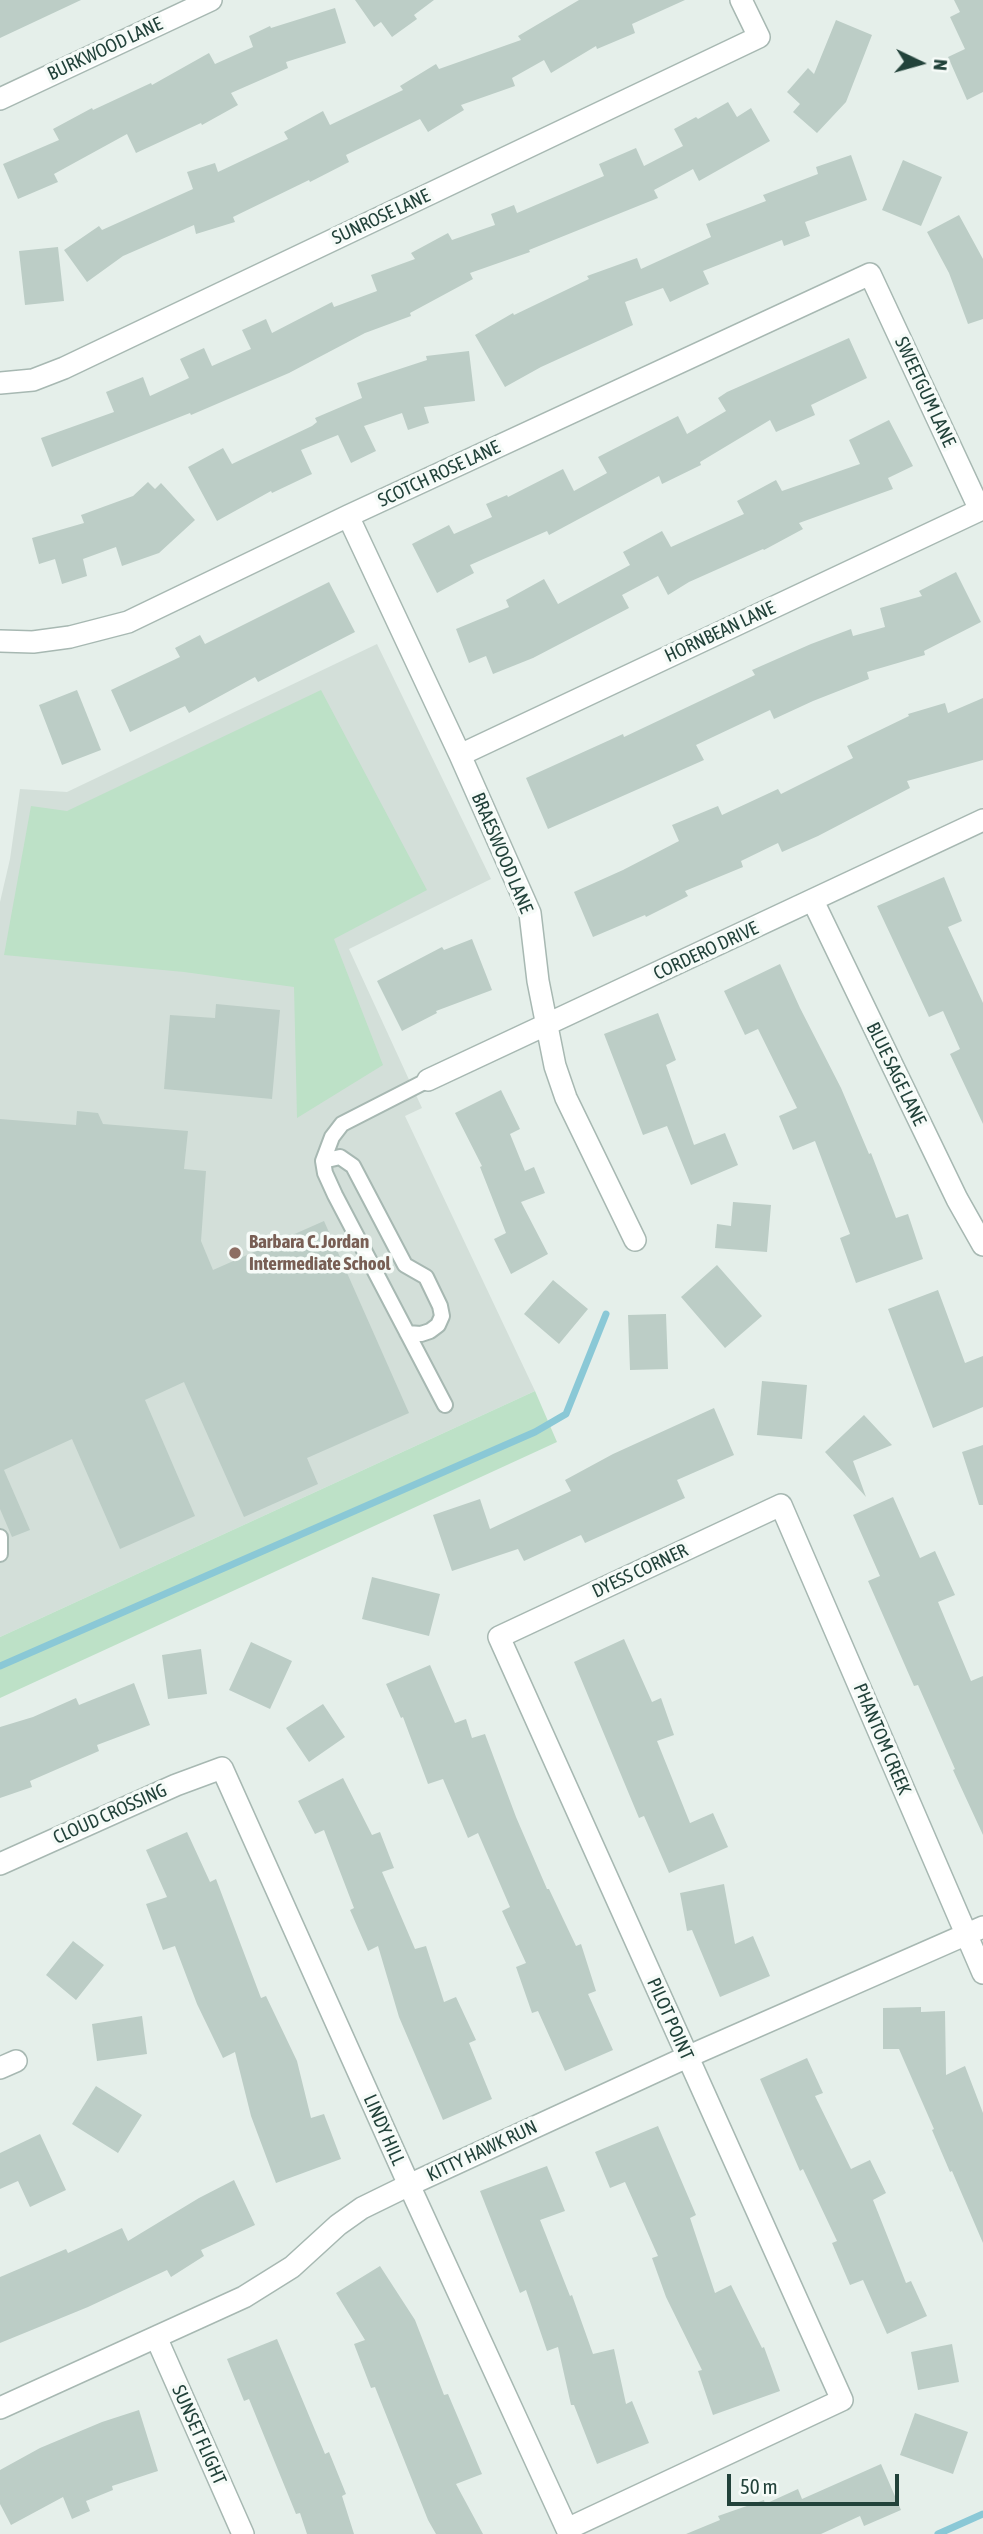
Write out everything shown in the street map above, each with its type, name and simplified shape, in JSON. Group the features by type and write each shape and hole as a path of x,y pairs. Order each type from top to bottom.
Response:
{"street":[{"name":"BURKWOOD LANE","path":"0,99 211,0"},
{"name":"SUNROSE LANE","path":"0,383 33,380 64,368 758,37 741,0"},
{"name":"SWEETGUM LANE","path":"870,274 980,510"},
{"name":"SCOTCH ROSE LANE","path":"0,641 33,642 70,638 128,622 348,516 870,274"},
{"name":"HORNBEAN LANE","path":"460,755 980,510"},
{"name":"BRAESWOOD LANE","path":"348,516 460,755 530,913 538,981 555,1066 566,1098 635,1240"},
{"name":"CORDERO DRIVE","path":"428,1080 983,820"},
{"name":"BLUE SAGE LANE","path":"813,901 957,1199 983,1245"},
{"name":"DYESS CORNER","path":"499,1637 781,1505"},
{"name":"PHANTOM CREEK","path":"781,1505 974,1930 983,1973"},
{"name":"PILOT POINT","path":"499,1637 842,2400 566,2529"},
{"name":"CLOUD CROSSING","path":"0,1864 176,1785 222,1768"},
{"name":"LINDY HILL","path":"222,1768 566,2529"},
{"name":"KITTY HAWK RUN","path":"0,2407 244,2297 292,2267 338,2225 362,2208 687,2057 974,1930"},
{"name":"SUNSET FLIGHT","path":"156,2337 243,2534"}],"lane":[{"path":"428,1080 342,1124 332,1137 323,1161 325,1173 335,1195 445,1405"},
{"path":"323,1161 340,1157 353,1166 405,1265 426,1277 442,1316 438,1325 430,1331 421,1334 407,1333"},
{"path":"0,1537 0,1553"}],"shaded area":[{"name":"Barbara C. Jordan Intermediate School","path":"377,644 491,879 349,949 422,1108 405,1116 535,1391 0,1637 0,902 10,859 20,789 67,792"}],"green space":[{"path":"321,690 427,890 334,939 383,1065 297,1118 294,987 184,972 4,955 31,806 67,811"},
{"path":"535,1391 557,1442 0,1698 0,1637"}],"building":[{"path":"0,0 81,0 0,38"},
{"path":"355,0 434,0 414,15 417,19 392,37 381,22 374,27"},
{"path":"579,0 685,0 632,24 635,33 597,49 596,46 551,73 544,60 512,78 515,86 461,105 464,110 428,132 420,119 346,155 349,162 233,217 235,222 196,234 194,225 123,256 87,282 64,250 99,226 102,230 193,189 187,172 215,163 218,172 288,139 284,132 323,111 330,125 403,90 400,86 436,64 439,69 521,40 518,36"},
{"path":"954,0 983,0 983,92 967,100 948,57 965,49 950,17 960,12"},
{"path":"335,8 346,43 286,62 288,68 231,93 238,105 202,125 201,123 136,153 127,134 54,174 58,182 18,199 3,164 59,140 53,129 92,108 93,110 151,83 152,85 209,53 215,64 253,47 249,36 270,26 271,28"},
{"path":"836,20 872,35 846,102 817,133 793,112 800,104 787,92 808,68 814,74"},
{"path":"728,102 737,117 751,108 770,141 699,181 693,169 654,190 658,198 529,250 530,252 470,273 473,279 410,313 411,316 365,333 289,373 191,415 190,413 52,467 41,438 114,412 106,392 143,377 150,396 189,378 180,359 204,348 212,366 251,349 242,330 266,319 272,333 332,302 334,307 377,291 371,275 415,259 411,253 448,233 452,240 495,225 491,214 514,205 517,213 604,176 599,164 636,148 644,166 683,146 674,129"},
{"path":"851,155 867,200 805,222 810,236 784,246 782,240 703,271 709,284 670,302 663,288 625,302 633,325 541,367 505,387 475,335 513,313 514,315 589,279 587,276 637,258 641,269 711,237 706,224 766,201 763,195 818,174 816,167"},
{"path":"903,160 942,177 921,226 882,210"},
{"path":"959,215 983,259 983,319 968,324 949,273 927,232"},
{"path":"58,247 64,301 25,305 19,251"},
{"path":"849,338 867,378 811,405 815,415 776,432 770,420 700,462 701,465 662,484 659,476 549,535 547,531 470,565 474,573 437,593 412,544 449,525 454,534 492,517 486,504 507,495 508,497 563,469 574,491 607,473 598,457 678,416 687,434 726,411 718,398 727,392"},
{"path":"469,351 475,401 424,407 429,423 408,430 402,413 364,426 376,451 351,463 338,435 301,450 312,474 272,493 271,491 217,521 188,467 223,448 232,464 312,426 317,422 315,418 362,398 357,383 427,360 426,356"},
{"path":"889,420 913,466 888,478 893,489 799,523 803,529 764,550 689,582 668,595 658,576 622,595 629,608 533,658 493,674 486,656 469,663 456,629 509,607 506,600 544,579 558,604 630,565 623,552 662,531 671,547 744,514 737,501 776,480 782,491 860,464 849,440"},
{"path":"148,482 155,489 161,483 195,520 159,553 122,566 116,547 83,559 87,576 62,584 55,559 39,564 32,538 84,523 81,515 133,496"},
{"path":"956,572 981,622 924,651 925,655 867,672 869,679 774,719 770,710 696,745 704,760 548,829 526,778 623,734 624,737 755,675 752,670 811,644 851,629 853,636 885,627 880,608 922,596 919,591"},
{"path":"329,582 355,632 258,682 255,677 189,713 185,706 130,732 111,690 180,657 175,648 200,635 205,644"},
{"path":"77,690 101,750 62,765 39,705"},
{"path":"983,698 983,760 907,781 910,788 818,836 782,852 778,843 741,861 743,867 685,891 688,896 646,917 645,915 593,937 574,892 679,841 672,825 718,806 722,815 778,789 781,794 853,758 847,746 909,716 908,714 945,703 948,713"},
{"path":"944,877 962,921 948,927 983,1003 983,1124 950,1054 960,1049 943,1011 929,1017 877,906"},
{"path":"472,939 492,990 436,1011 437,1013 402,1031 377,981 442,947 444,950"},
{"path":"780,964 841,1088 869,1154 871,1153 896,1218 908,1214 923,1259 856,1283 840,1238 850,1234 815,1141 793,1150 779,1116 797,1108 758,1029 745,1035 724,991"},
{"path":"216,1004 280,1010 272,1099 164,1089 170,1015 215,1018"},
{"path":"658,1013 676,1060 666,1065 694,1145 725,1133 738,1165 691,1185 667,1126 643,1135 604,1034"},
{"path":"501,1090 520,1129 510,1134 525,1171 534,1167 545,1193 521,1202 548,1254 511,1274 494,1239 506,1233 480,1167 482,1166 455,1113"},
{"path":"77,1111 98,1113 103,1124 188,1131 184,1169 206,1171 201,1241 213,1270 324,1221 409,1413 307,1458 318,1484 244,1517 184,1382 145,1400 195,1516 120,1549 72,1439 4,1470 30,1530 12,1537 0,1509 0,1119 76,1125"},
{"path":"733,1202 771,1205 767,1252 715,1248 717,1224 731,1226"},
{"path":"717,1265 762,1316 725,1348 681,1297"},
{"path":"553,1280 588,1309 559,1344 524,1314"},
{"path":"938,1290 965,1363 983,1356 983,1407 933,1428 888,1309"},
{"path":"666,1314 668,1369 630,1370 628,1315"},
{"path":"762,1381 807,1385 802,1439 757,1435"},
{"path":"714,1408 734,1455 677,1480 685,1498 585,1543 581,1535 524,1561 518,1549 452,1571 433,1515 480,1499 490,1529 571,1491 565,1480 613,1454"},
{"path":"864,1415 892,1445 853,1461 866,1497 825,1452"},
{"path":"983,1445 983,1505 979,1505 962,1452"},
{"path":"893,1497 920,1558 935,1551 955,1595 938,1602 971,1681 983,1676 983,1835 918,1685 914,1686 868,1581 880,1576 853,1515"},
{"path":"372,1577 440,1594 429,1636 362,1619"},
{"path":"624,1639 652,1702 661,1698 674,1735 657,1741 690,1823 713,1813 728,1847 669,1873 644,1816 639,1818 574,1662"},
{"path":"251,1642 292,1661 270,1709 229,1690"},
{"path":"201,1649 207,1694 168,1699 162,1655"},
{"path":"430,1665 455,1723 466,1719 472,1738 485,1734 547,1889 576,1946 581,1944 596,1991 588,1994 613,2050 565,2071 538,2011 532,2013 516,1967 526,1963 502,1911 510,1907 478,1833 468,1838 443,1779 428,1784 403,1717 401,1718 386,1684"},
{"path":"134,1683 150,1725 97,1745 99,1751 30,1781 32,1787 0,1798 0,1727 33,1717 76,1698 79,1705"},
{"path":"323,1704 345,1737 309,1762 286,1728"},
{"path":"343,1778 372,1835 380,1832 394,1868 382,1872 415,1949 426,1946 444,2002 456,1997 476,2040 469,2043 492,2099 443,2120 399,2017 378,1946 368,1951 350,1910 354,1908 324,1830 315,1834 298,1801"},
{"path":"187,1832 210,1882 216,1879 261,1998 266,1996 297,2061 311,2118 324,2114 341,2159 276,2183 251,2116 235,2052 223,2058 197,2004 175,1946 163,1950 146,1904 167,1897 146,1850"},
{"path":"724,1884 735,1944 753,1936 770,1976 720,1997 692,1930 687,1931 680,1893"},
{"path":"73,1941 104,1965 76,2000 46,1975"},
{"path":"921,2007 921,2012 945,2011 946,2075 965,2066 983,2113 983,2243 899,2049 883,2049 883,2008"},
{"path":"142,2016 147,2054 97,2061 92,2024"},
{"path":"807,2058 823,2093 815,2096 851,2169 870,2160 886,2193 873,2200 906,2283 911,2281 927,2316 887,2334 863,2280 850,2285 832,2243 837,2241 803,2169 800,2171 760,2079"},
{"path":"96,2086 142,2115 118,2153 72,2124"},
{"path":"658,2126 696,2215 690,2218 715,2293 731,2285 762,2348 764,2347 780,2391 713,2415 698,2371 702,2370 666,2297 652,2258 658,2256 625,2182 610,2188 595,2152"},
{"path":"40,2134 66,2190 30,2207 18,2181 0,2189 0,2153"},
{"path":"547,2166 565,2211 540,2220 570,2296 572,2295 593,2354 614,2349 626,2404 632,2401 649,2443 597,2464 574,2405 571,2405 558,2347 547,2351 526,2290 520,2293 480,2191"},
{"path":"234,2180 255,2225 201,2250 204,2256 171,2277 167,2270 88,2307 0,2343 0,2277 66,2249 68,2253 122,2228 128,2241"},
{"path":"380,2266 415,2320 444,2395 448,2394 482,2474 456,2484 483,2534 436,2534 375,2387 371,2388 354,2344 365,2340 336,2293"},
{"path":"277,2339 325,2454 329,2452 346,2494 342,2496 354,2534 307,2534 300,2513 296,2514 249,2399 244,2401 227,2359"},
{"path":"952,2344 959,2382 918,2390 911,2352"},
{"path":"139,2410 158,2471 112,2486 113,2490 86,2501 90,2511 72,2519 63,2497 11,2525 0,2504 0,2470 40,2448"},
{"path":"915,2413 968,2432 953,2474 900,2455"},
{"path":"881,2464 901,2510 864,2526 860,2516 821,2534 686,2534 720,2520 718,2516 764,2500 765,2504 798,2489 802,2499"}],"waterway":[{"path":"0,1666 535,1432 566,1414 606,1314"},
{"path":"938,2534 983,2514"}],"place":[{"name":"Barbara C. Jordan Intermediate School","path":"235,1253"}]}
